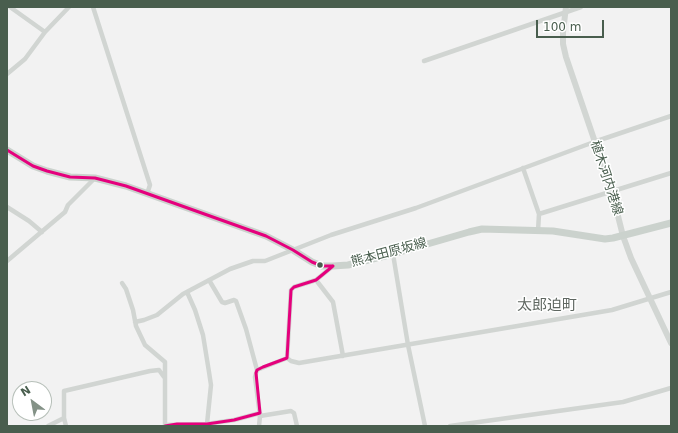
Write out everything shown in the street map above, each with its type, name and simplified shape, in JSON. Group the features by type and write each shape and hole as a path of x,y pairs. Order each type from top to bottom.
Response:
{"main road":[{"name":"植木河内港線","path":"565,10 563,32 565,50 594,142 612,192 623,236 631,258 671,342"},
{"name":"熊本田原坂線","path":"7,150 33,166 48,171 70,177 95,178 126,186 266,236 322,266 348,265 482,229 552,231 613,238 671,223"}],"street":[{"path":"10,7 45,32"},
{"path":"7,74 25,59 45,32 69,7"},
{"path":"93,7 150,185 147,194"},
{"path":"424,60 565,10 582,7"},
{"path":"135,322 157,315 187,292 230,269 253,262 265,261 331,234 416,208 594,142 671,116"},
{"path":"524,168 539,214 538,231"},
{"path":"539,214 671,173"},
{"path":"7,261 65,212 68,205 95,178"},
{"path":"7,207 29,221 42,232"},
{"path":"393,254 408,345 426,426"},
{"path":"287,358 291,290 294,287 316,280 333,266"},
{"path":"209,280 222,302 236,301 253,352 257,370 255,377 260,414 259,426"},
{"path":"316,280 333,302 343,356"},
{"path":"122,283 126,289 133,310 135,322 145,345 165,362 165,425 207,424 260,414 291,411 294,413 297,426"},
{"path":"187,292 195,310 203,335 210,372 211,385 207,424"},
{"path":"287,358 291,361 299,363 612,310 671,292"},
{"path":"257,370 287,358"},
{"path":"66,426 64,418 64,391 150,371 158,370 164,377"},
{"path":"450,426 623,402 671,388"},
{"path":"48,426 64,418"}],"transit line":[{"path":"7,150 33,166 47,171 70,177 95,178 126,186 266,236 322,266 333,266"},
{"path":"165,426 177,424 207,424 234,420 260,413 256,373 257,370 263,367 287,358 291,290 294,287 316,280 333,266"}],"district":[{"name":"太郎迫町","path":"547,306"}]}
